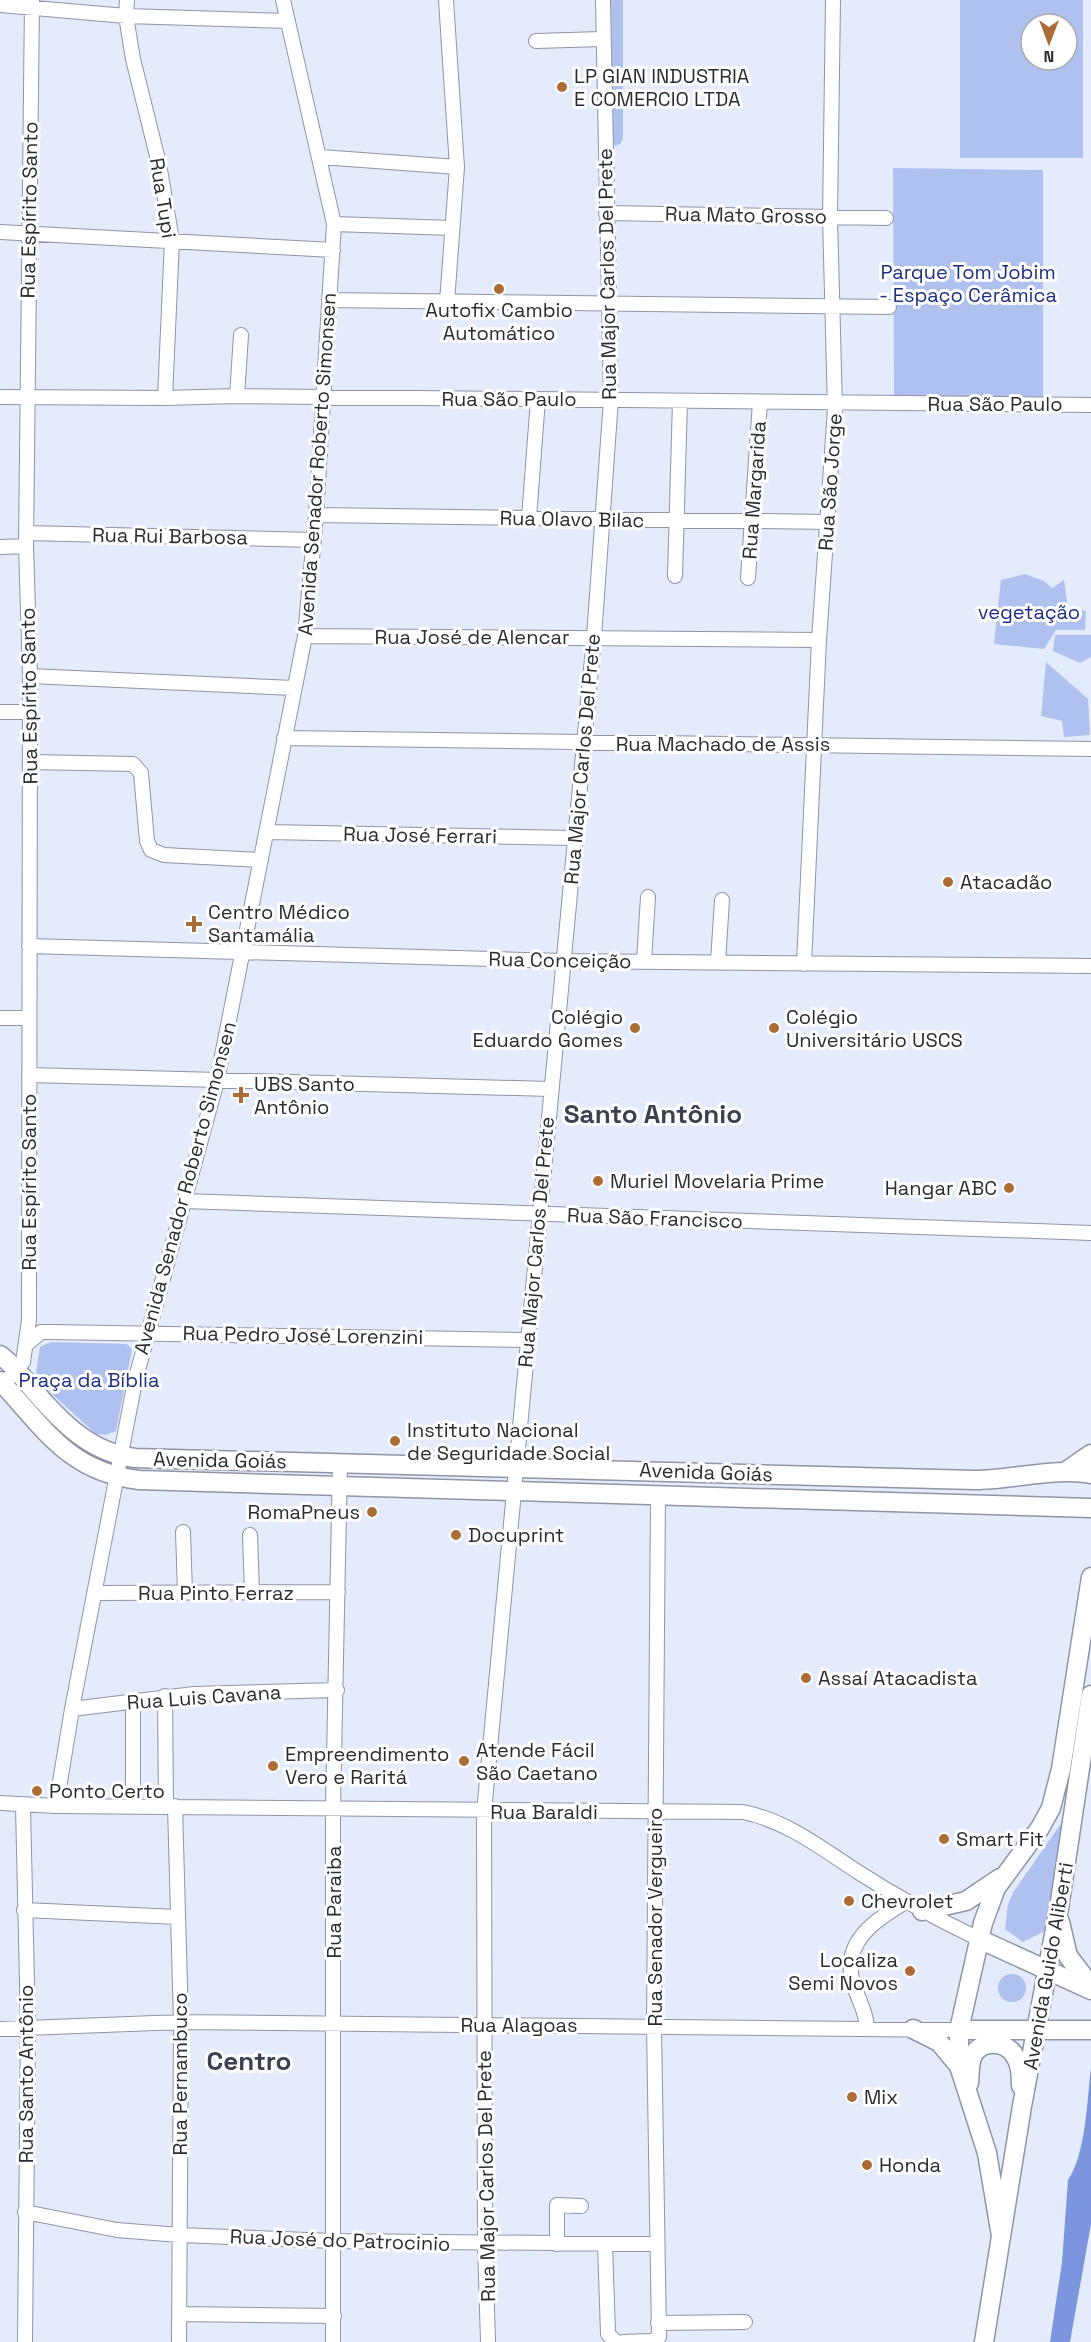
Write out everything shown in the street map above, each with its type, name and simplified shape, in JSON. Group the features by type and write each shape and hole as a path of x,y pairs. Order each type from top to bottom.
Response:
{"main road":[{"name":"Avenida Goiás","path":"0,1355 18,1370 36,1393 80,1436 96,1448 120,1456 152,1459 340,1462 658,1497 1091,1508"},
{"name":"Avenida Goiás","path":"2,1383 76,1459 90,1468 115,1478 194,1484 425,1490 514,1481 991,1480 1065,1472 1091,1474"},
{"path":"1065,1472 1091,1454"},
{"name":"Avenida Guido Aliberti","path":"1001,2236 987,2153 959,2066 959,2030 990,1902 1001,1877 1040,1828 1051,1808 1060,1769 1091,1577"},
{"name":"Avenida Guido Aliberti","path":"984,2342 1059,1908 1091,1695"},
{"path":"922,1911 966,1901 1001,1877"},
{"path":"1059,1908 1062,1938 1068,1956 1091,1988"},
{"name":"Rua Baraldi","path":"980,1939 1091,1988"},
{"path":"968,1987 973,2012 990,2030"},
{"path":"913,2029 939,2042 959,2066"},
{"name":"Rua Alagoas","path":"959,2030 1091,2030"},
{"path":"969,2100 972,2057 982,2046 995,2043 1008,2048 1017,2059 1023,2106"}],"street":[{"name":"Rua Tupi","path":"127,0 126,16 133,59 159,164 172,240 165,398"},
{"name":"Avenida Senador Roberto Simonsen","path":"56,1806 115,1478 147,1332 217,1081 305,636 316,515 334,224 284,0"},
{"path":"446,0 457,167 447,302"},
{"name":"Rua Major Carlos Del Prete","path":"488,2342 485,2244 484,1812 529,1340 538,1214 594,637 611,399 603,0"},
{"name":"Rua São Jorge","path":"804,964 819,640 835,404 830,217 833,0"},
{"path":"0,5 32,3 126,16 288,21"},
{"name":"Rua Espírito Santo","path":"2,1383 18,1370 27,1344 29,1320 30,676 26,539 32,3"},
{"path":"536,41 602,39"},
{"path":"321,158 457,167"},
{"name":"Rua Mato Grosso","path":"606,213 886,218"},
{"path":"334,224 452,228"},
{"path":"0,232 333,250"},
{"path":"329,300 889,307"},
{"path":"237,396 241,335"},
{"name":"Rua São Paulo","path":"0,397 237,396 1091,405"},
{"path":"529,519 538,399"},
{"path":"675,576 680,401"},
{"name":"Rua Margarida","path":"748,578 760,402"},
{"name":"Rua Olavo Bilac","path":"316,515 827,522"},
{"name":"Rua Rui Barbosa","path":"0,547 26,539 314,540"},
{"name":"Rua José de Alencar","path":"305,636 819,640"},
{"path":"30,676 294,688"},
{"path":"0,712 29,712"},
{"name":"Rua Machado de Assis","path":"284,738 1091,749"},
{"path":"30,762 133,764 141,773 147,841 151,850 164,855 261,860"},
{"name":"Rua José Ferrari","path":"267,832 574,838"},
{"path":"644,961 648,897"},
{"path":"718,962 722,900"},
{"name":"Rua Conceição","path":"29,946 563,961 1091,966"},
{"path":"0,1018 29,1018"},
{"path":"29,1075 550,1089"},
{"name":"Rua São Francisco","path":"184,1201 1091,1233"},
{"path":"27,1344 41,1332 29,1320"},
{"name":"Rua Pedro José Lorenzini","path":"41,1332 529,1340"},
{"name":"Rua Paraiba","path":"333,2342 335,2024 333,1808 340,1462"},
{"name":"Rua Senador Vergueiro","path":"623,2342 652,2341 658,2337 654,2025 658,1497"},
{"path":"183,1532 185,1593"},
{"path":"250,1534 252,1593"},
{"name":"Rua Pinto Ferraz","path":"94,1593 338,1592"},
{"name":"Rua Luis Cavana","path":"72,1709 165,1696 221,1692 337,1690"},
{"name":"Rua Pernambuco","path":"165,1696 178,1917 181,2022 179,2342"},
{"path":"133,1701 134,1806"},
{"name":"Rua Baraldi","path":"0,1803 23,1806 333,1808 484,1812 743,1812 774,1820 906,1902 980,1939"},
{"name":"Rua Santo Antônio","path":"23,1806 28,2028 25,2342"},
{"path":"867,2027 866,2014 852,1978 853,1950 867,1928 906,1902"},
{"path":"24,1910 178,1917"},
{"name":"Rua Alagoas","path":"0,2029 181,2022 867,2027 959,2030"},
{"path":"557,2244 557,2205 581,2206"},
{"name":"Rua José do Patrocinio","path":"26,2212 117,2230 179,2235 485,2244 657,2244"},
{"path":"605,2244 608,2334 616,2342"},
{"path":"179,2314 334,2316"},
{"path":"658,2323 744,2322"}],"green space":[{"path":"611,0 623,0 623,139 615,146 612,144"},
{"path":"960,0 1083,0 1083,158 960,158"},
{"name":"Parque Tom Jobim - Espaço Cerâmica","path":"893,168 1043,170 1043,398 894,397"},
{"name":"vegetação","path":"1025,574 1044,581 1052,588 1064,580 1068,608 1086,611 1085,630 1056,630 1044,649 994,644 1001,580"},
{"path":"1055,635 1091,635 1091,657 1080,663 1053,651"},
{"name":"vegetação","path":"1046,662 1088,699 1090,735 1064,737 1062,721 1041,716"},
{"name":"Praça da Bíblia","path":"51,1342 127,1344 132,1349 116,1431 106,1435 96,1434 41,1384 36,1372 40,1347"},
{"path":"1066,1823 1047,1930 1023,1942 1005,1929 1008,1904 1014,1891 1060,1825"},
{"path":"1012,1974 1022,1978 1026,1988 1022,1998 1012,2002 1002,1998 998,1988 1002,1978"}],"shaded area":[{"path":"1091,2068 1091,2224 1070,2342 1050,2342 1062,2262 1068,2180 1079,2156"}],"place":[{"name":"LP GIAN INDUSTRIA E COMERCIO LTDA","path":"562,87"},
{"name":"Autofix Cambio Automático","path":"499,289"},
{"name":"Atacadão","path":"948,882"},
{"name":"Centro Médico Santamália","path":"194,924"},
{"name":"Colégio Eduardo Gomes","path":"635,1028"},
{"name":"Colégio Universitário USCS","path":"774,1028"},
{"name":"UBS Santo Antônio","path":"241,1095"},
{"name":"Muriel Movelaria Prime","path":"598,1181"},
{"name":"Hangar ABC","path":"1009,1188"},
{"name":"Instituto Nacional de Seguridade Social","path":"395,1441"},
{"name":"RomaPneus","path":"372,1512"},
{"name":"Docuprint","path":"456,1535"},
{"name":"Assaí Atacadista","path":"806,1678"},
{"name":"Atende Fácil São Caetano","path":"464,1761"},
{"name":"Empreendimento Vero e Raritá","path":"273,1766"},
{"name":"Ponto Certo","path":"37,1791"},
{"name":"Smart Fit","path":"944,1839"},
{"name":"Chevrolet","path":"849,1901"},
{"name":"Localiza Semi Novos","path":"910,1971"},
{"name":"Mix","path":"852,2097"},
{"name":"Honda","path":"867,2165"}],"district":[{"name":"Santo Antônio","path":"653,1114"},
{"name":"Centro","path":"249,2061"}]}
